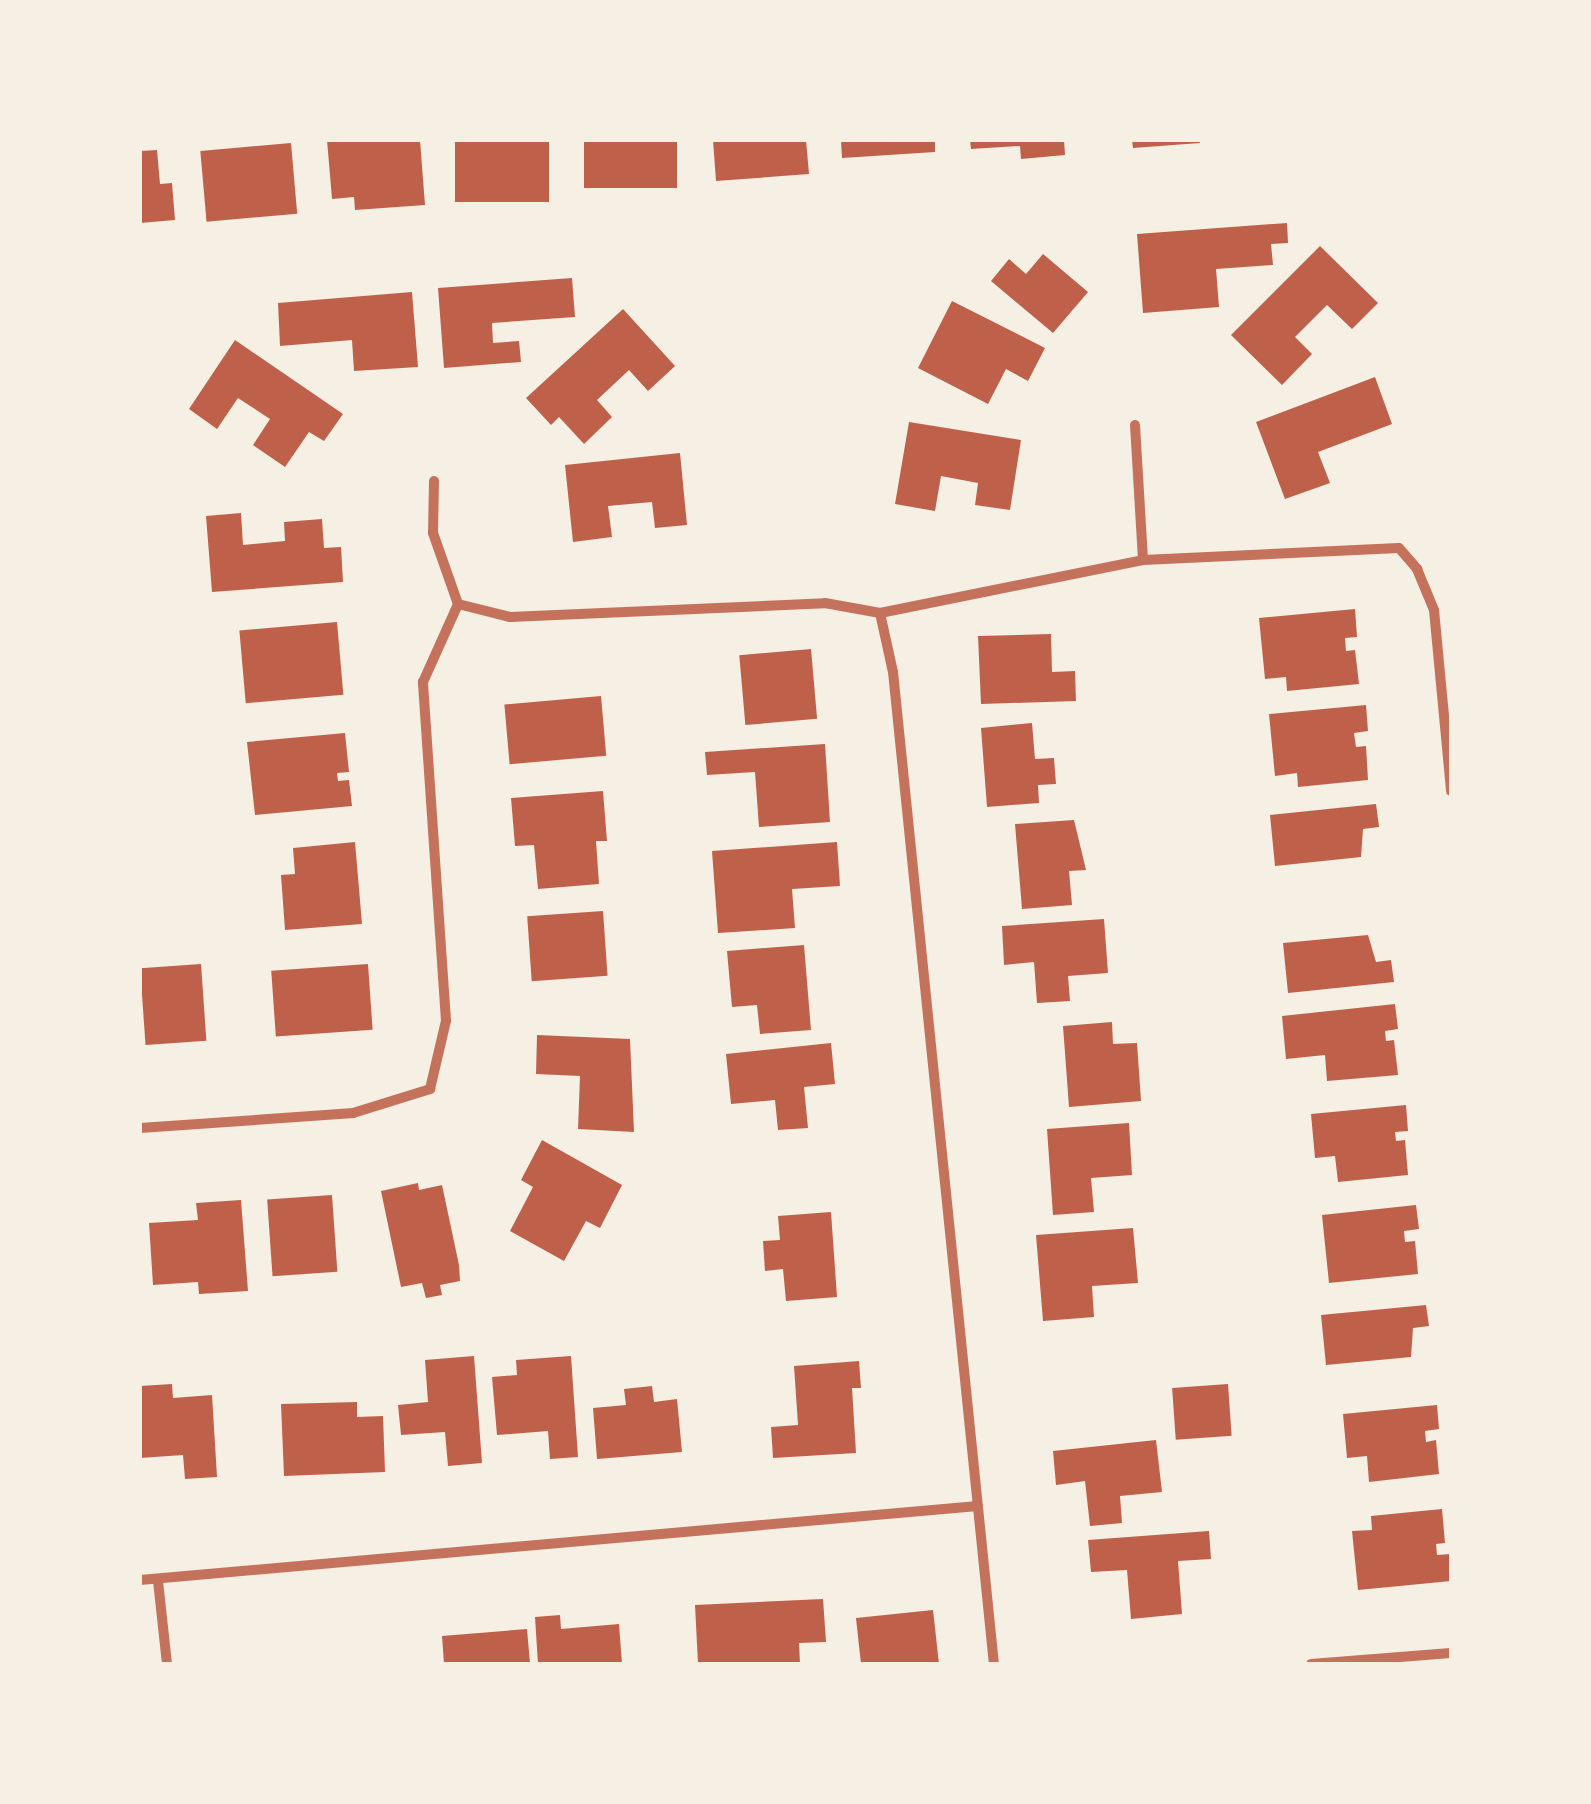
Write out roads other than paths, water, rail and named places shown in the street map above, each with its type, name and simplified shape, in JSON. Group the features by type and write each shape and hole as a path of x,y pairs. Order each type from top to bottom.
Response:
{"street":[{"path":"1135,424 1144,560"},
{"path":"140,1128 353,1113 427,1090 446,1021 424,682 458,604 433,533 434,481"},
{"path":"458,604 510,617 825,604 880,613 1144,560 1399,548 1417,569 1434,610 1451,791"},
{"path":"880,613 892,672 994,1664"},
{"path":"140,1580 978,1506"},
{"path":"158,1581 166,1664"},
{"path":"1311,1664 1451,1653"}]}
